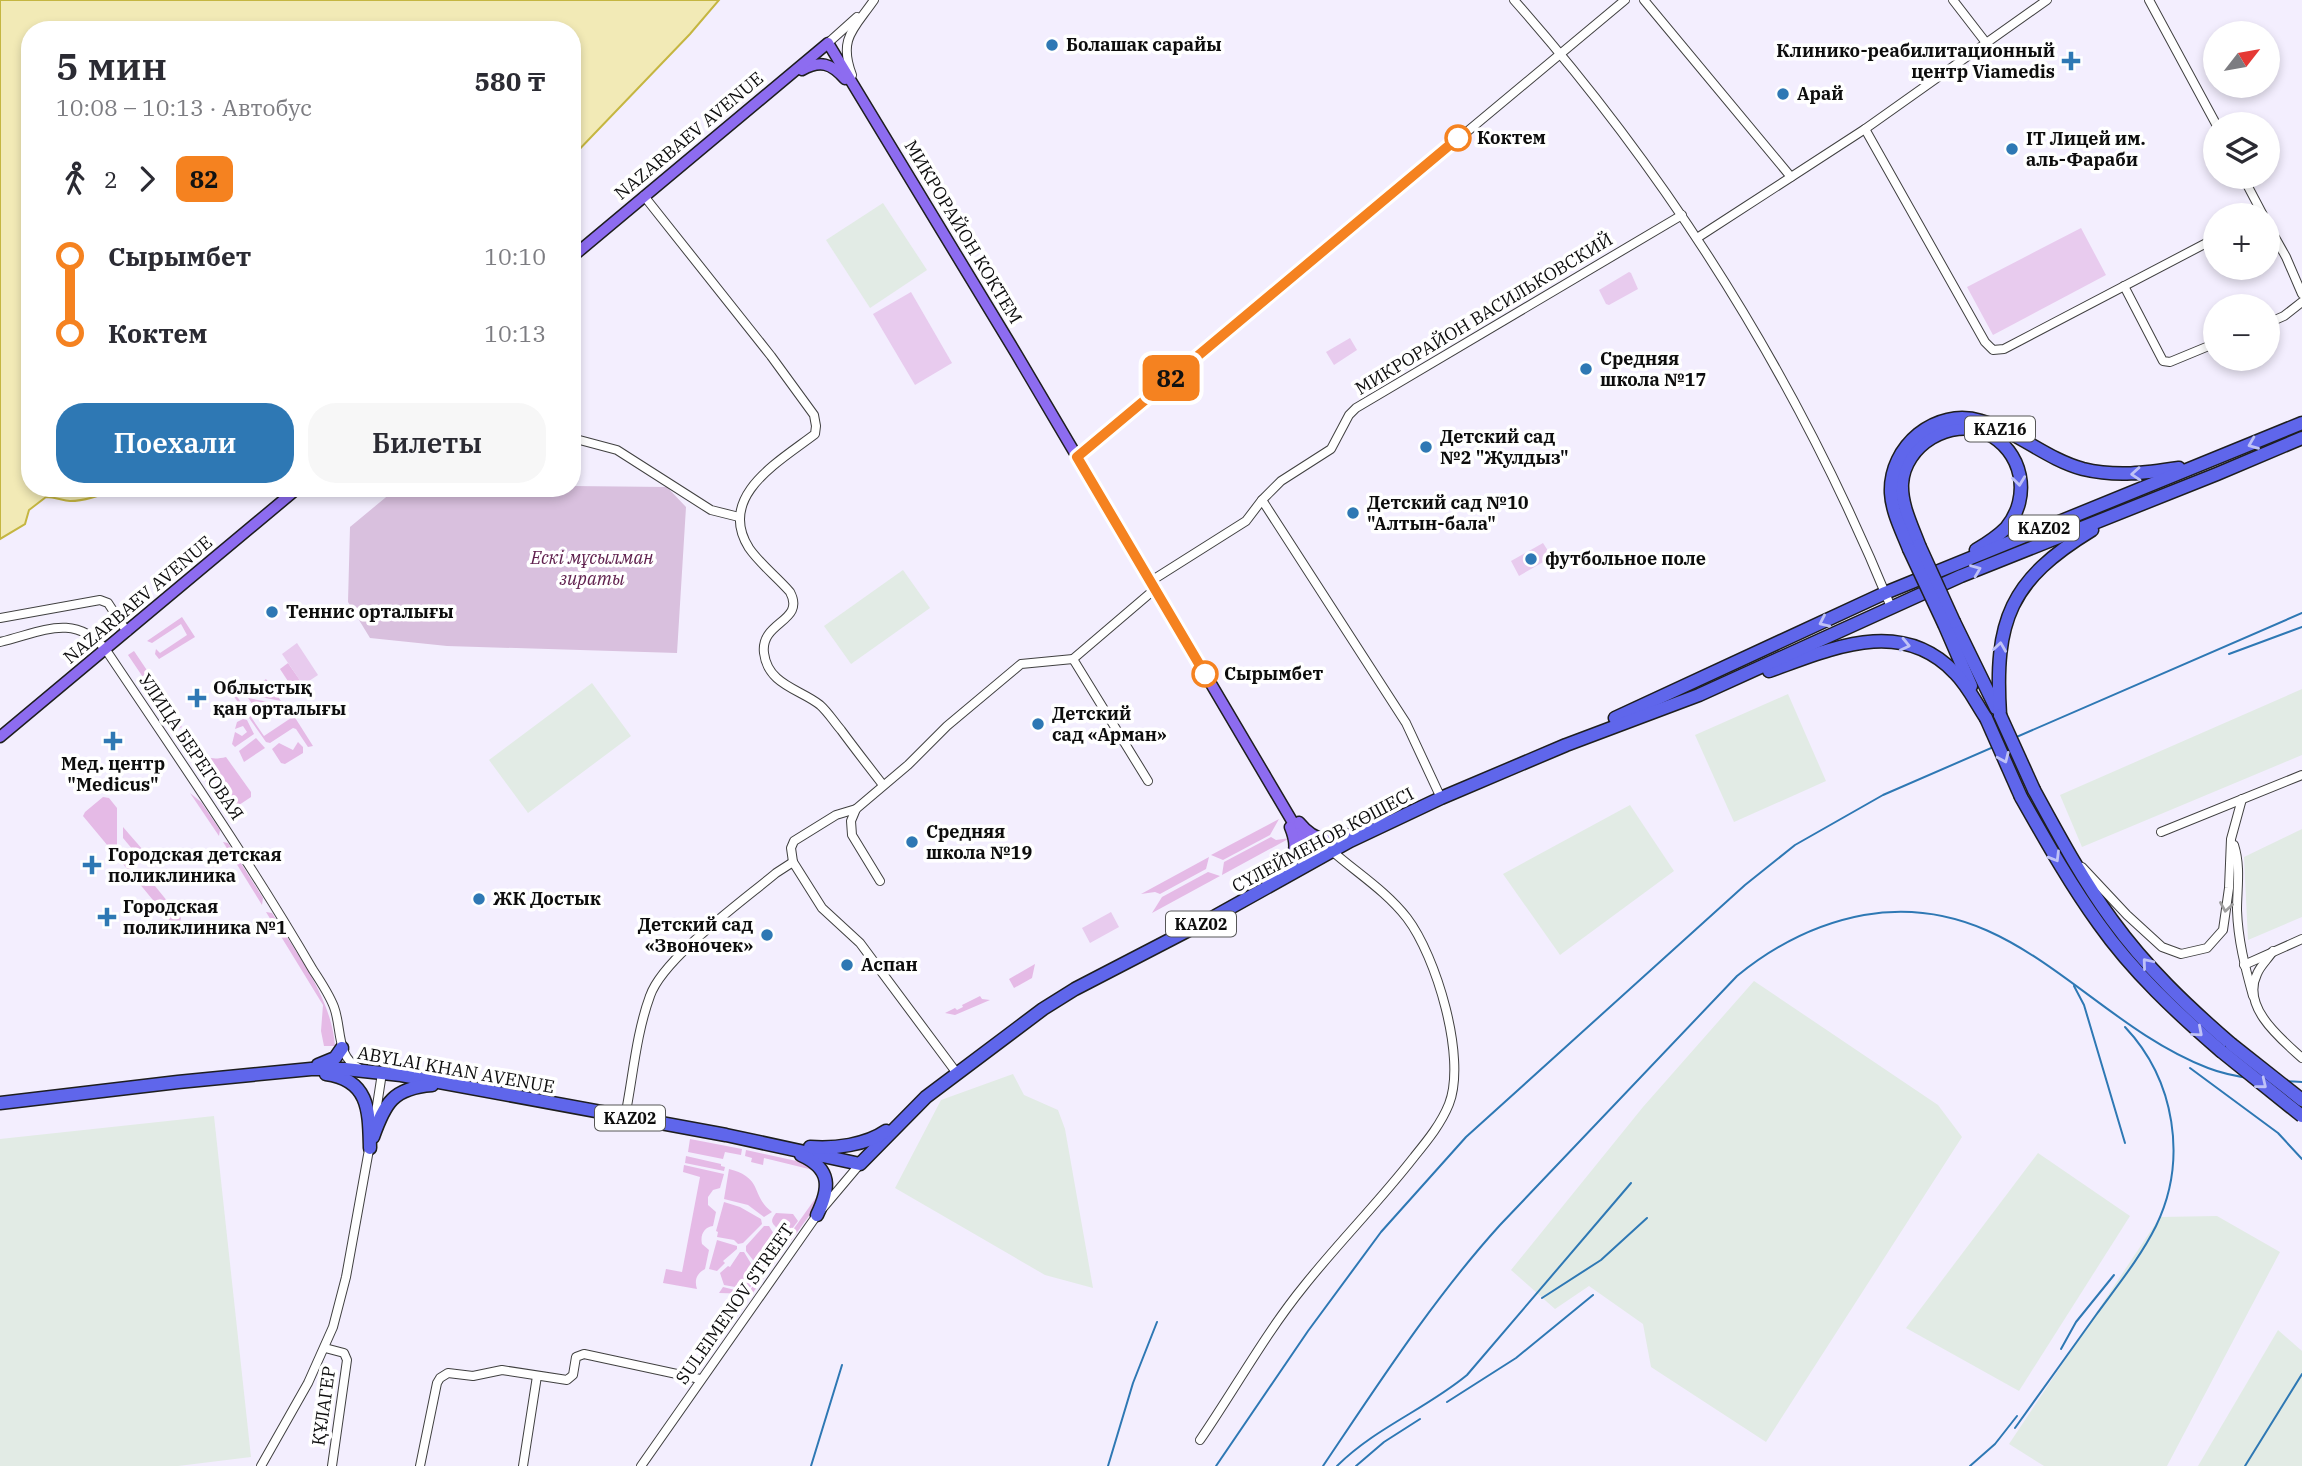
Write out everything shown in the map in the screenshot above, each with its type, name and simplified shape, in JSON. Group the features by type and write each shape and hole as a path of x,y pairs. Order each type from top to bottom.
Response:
{"highway":[{"name":"KAZ16","path":"2203,463 2144,474 2099,472 2066,463 1986,422 1960,418 1941,421 1927,428 1909,443 1893,472 1892,500 1950,624 2000,715 2034,790 2068,852 2111,920 2152,970 2226,1047 2302,1116"},
{"name":"KАZ02","path":"1605,727 1885,593 2302,423"},
{"name":"KAZ16","path":"1914,547 1902,490 1903,475 1913,455 1930,439 1957,429 1979,430 1999,441 2014,459 2020,474 2022,489 2018,507 2007,527 1998,535 1944,569"},
{"name":"KАZ02","path":"1605,727 1699,695 1961,576 2302,438"},
{"name":"KAZ16","path":"2000,715 1997,676 2000,642 2020,590 2040,567 2062,549 2121,512"},
{"name":"KAZ16","path":"1950,624 1986,718 2021,797 2056,860 2101,926 2183,1018 2302,1100"},
{"name":"KAZ16","path":"1699,695 1835,648 1889,641 1918,648 1940,660 1957,675 1986,718"},
{"name":"СҮЛЕЙМЕНОВ КӨШЕСІ","path":"860,1164 916,1107 957,1072 1075,989 1332,851 1441,798 1605,727"},
{"path":"298,1070 331,1060 342,1048"},
{"name":"ABYLAI KHAN AVENUE","path":"0,1103 298,1070 322,1068 365,1071 381,1079 454,1085 774,1145 860,1164"},
{"path":"298,1070 339,1076 357,1089 365,1099 368,1109 370,1148"},
{"path":"370,1148 383,1109 396,1095 421,1086 454,1085"},
{"name":"KАZ02","path":"774,1145 825,1147 860,1142 883,1133 916,1107"},
{"path":"774,1145 808,1158 823,1172 827,1191 817,1215"}],"main road":[{"name":"NAZARBAEV AVENUE","path":"581,249 828,43"},
{"name":"МИКРОРАЙОН КОКТЕМ","path":"828,43 1085,469 1277,796"},
{"path":"784,80 810,66 824,63 834,68 859,95"},
{"name":"NAZARBAEV AVENUE","path":"0,737 287,497"},
{"path":"1277,796 1316,839 1331,839 1394,821"},
{"path":"1277,796 1315,860"},
{"path":"1255,894 1289,864 1296,851 1294,837 1277,796"}],"street":[{"path":"828,43 874,0"},
{"path":"859,95 846,59 845,46 850,34 874,0"},
{"path":"1514,0 1605,108 1682,215 1745,314 1799,410 1836,484 1891,607"},
{"path":"1077,457 1625,0"},
{"path":"1644,0 1791,177"},
{"path":"1953,0 1987,44"},
{"path":"1697,238 1866,129 2047,0"},
{"path":"2149,0 2210,112"},
{"path":"1866,129 1990,349 2004,349 2203,245"},
{"path":"645,196 814,415 815,433 760,477 749,491 739,517 743,537 749,547 794,599 795,606 791,613 769,631 763,652 774,675 785,686 824,709 883,785"},
{"name":"МИКРОРАЙОН ВАСИЛЬКОВСКИЙ","path":"1073,659 1153,585 1246,521 1262,500 1289,476 1331,450 1349,415 1356,408 1682,215"},
{"path":"2280,246 2302,294"},
{"path":"2124,286 2163,361 2170,362 2203,348"},
{"path":"2280,318 2302,302"},
{"path":"581,441 626,454 711,510 739,517"},
{"path":"1262,500 1406,723 1441,798"},
{"path":"0,618 100,600 108,603 127,632"},
{"name":"УЛИЦА БЕРЕГОВАЯ","path":"0,642 60,627 73,627 96,638 235,842 316,975 334,1008 342,1048"},
{"path":"957,1072 860,943 822,908 793,862 791,848 794,841 836,815 856,809 908,765 947,726 1021,664 1073,659 1147,781"},
{"path":"2161,832 2302,775"},
{"path":"2068,852 2127,915 2162,947 2181,954 2207,948 2222,930 2229,888 2231,839 2242,799"},
{"path":"856,809 851,821 852,835 880,881"},
{"path":"2231,839 2239,876 2239,944 2253,996 2263,1017 2277,1036 2302,1058"},
{"path":"1200,1440 1304,1286 1430,1136 1449,1105 1452,1093 1451,1032 1439,986 1417,934 1408,919 1383,892 1332,851"},
{"path":"625,1117 650,994 657,982 680,954 776,873 793,862"},
{"path":"2244,965 2302,939"},
{"path":"2253,996 2256,976 2273,951"},
{"path":"342,1048 350,1063 365,1071"},
{"path":"261,1466 279,1437 333,1328 346,1277 381,1079"},
{"name":"SULEIMENOV STREET","path":"641,1466 817,1215 860,1164"},
{"name":"ҚҰЛАГЕР","path":"325,1348 342,1352 347,1360 332,1466"},
{"path":"420,1466 437,1383 448,1373 472,1377 502,1370 567,1380 573,1375 576,1357 584,1354 700,1379"},
{"path":"523,1466 537,1376"}],"shaded area":[{"path":"0,0 719,0 581,148 581,21 21,21 21,497 46,497 29,510 25,524 0,539"},
{"path":"883,203 927,270 870,308 826,240"},
{"path":"2081,228 2106,275 1993,335 1967,287"},
{"path":"1629,272 1638,289 1609,305 1606,304 1599,290"},
{"path":"911,292 952,363 915,385 873,314"},
{"path":"1350,338 1357,350 1334,365 1326,352"},
{"path":"46,497 94,497 76,501"},
{"name":"футбольное поле","path":"1543,543 1552,557 1519,576 1511,561"},
{"path":"903,570 930,608 851,664 824,626"},
{"path":"182,617 195,637 159,659 155,654 156,649 160,653 187,635 181,624 152,643 147,641"},
{"path":"297,643 318,675 303,685 282,654"},
{"path":"134,651 182,727 178,729 128,655"},
{"path":"288,663 306,689 297,695 280,669"},
{"path":"225,679 264,736 294,716 313,746 308,747 293,728 270,743 266,742 223,681"},
{"path":"266,679 281,701 245,694"},
{"path":"592,683 631,736 528,813 489,760"},
{"path":"2302,689 2302,755 2082,847 2060,795"},
{"path":"1788,694 1826,781 1734,822 1695,735"},
{"path":"248,698 284,705 263,719"},
{"path":"247,720 254,734 235,747 232,744 235,732 242,736 247,732 243,726 235,729 237,722"},
{"path":"187,737 203,755 213,758 226,757 251,792 251,797 233,809 185,738"},
{"path":"256,738 265,748 244,762 239,751"},
{"path":"298,742 303,747 303,753 285,764 281,763 272,749 279,743 293,750"},
{"path":"197,760 231,810 224,809 195,766"},
{"path":"190,793 201,802 220,830 219,836"},
{"path":"103,797 109,798 117,808 115,850 130,868 128,870 83,816"},
{"path":"1630,805 1674,871 1560,955 1503,874"},
{"path":"1279,819 1270,835 1223,860 1211,855"},
{"path":"123,827 143,850 143,862 123,838"},
{"path":"2302,829 2302,917 2248,940 2244,857"},
{"path":"1271,837 1276,840 1290,838 1222,875 1224,862"},
{"path":"223,842 228,843 263,898 262,905"},
{"path":"1209,857 1206,869 1160,894 1141,894"},
{"path":"129,871 145,886 155,886 181,918 179,927 176,928"},
{"path":"1208,872 1220,876 1152,913 1162,897"},
{"path":"266,912 272,913 320,993 327,1010 335,1046 324,1046 321,1031 323,1005"},
{"path":"1111,912 1119,927 1090,943 1082,928"},
{"path":"1035,964 1032,978 1014,988 1009,979"},
{"path":"1754,981 1938,1105 1962,1137 1766,1442 1651,1367 1643,1324 1589,1286 1555,1309 1511,1270 1643,1107"},
{"path":"980,996 990,1000 955,1015 945,1013 955,1008 957,1010"},
{"path":"1013,1074 1024,1095 1058,1110 1065,1129 1093,1288 1045,1275 895,1188 941,1100"},
{"path":"214,1116 251,1457 178,1466 0,1466 0,1139"},
{"path":"690,1139 742,1149 741,1155 725,1152 723,1159 688,1152"},
{"path":"746,1150 815,1165 822,1173 826,1188 817,1205 752,1294 750,1290 820,1192 819,1179 813,1170 764,1158 763,1165 751,1162 752,1158 745,1156"},
{"path":"2038,1153 2130,1216 2019,1391 1906,1328"},
{"path":"686,1156 721,1164 725,1167 724,1171 685,1163"},
{"path":"684,1165 724,1174 720,1188 713,1190 708,1197 708,1205 716,1212 713,1226 707,1228 702,1235 702,1244 709,1250 705,1269 697,1277 697,1289 663,1283 666,1269 682,1272 700,1177 683,1172"},
{"path":"729,1169 752,1182 765,1206 772,1212 764,1217 748,1205 724,1199"},
{"path":"724,1202 740,1207 761,1219 762,1224 743,1243 717,1237 716,1231"},
{"path":"776,1213 793,1214 798,1221 782,1242 780,1233 772,1222"},
{"path":"2217,1216 2280,1252 2167,1466 2044,1466 2009,1444 2160,1217"},
{"path":"764,1226 769,1226 780,1244 760,1273 746,1251 746,1246"},
{"path":"717,1240 737,1246 737,1249 723,1261 725,1263 717,1271 709,1269"},
{"path":"740,1252 744,1252 758,1275 749,1289 724,1285 720,1273 730,1267"},
{"path":"723,1287 751,1294 719,1293"},
{"path":"2278,1330 2302,1351 2302,1466 2198,1466"}],"green space":[{"name":"Ескі мұсылман зираты","path":"581,486 667,487 686,507 677,653 447,646 370,638 348,602 350,527 386,497 581,497"}],"railway":[{"path":"1216,1466 1308,1331 1381,1232 1466,1137 1745,885 1795,845 1883,795 2302,613"},
{"path":"2229,654 2302,627"},
{"path":"1323,1466 1429,1312 1500,1225 1737,976 1781,945 1812,930 1864,915 1916,912 1963,921 2006,940 2046,964 2164,1047 2208,1068 2242,1077 2302,1082"},
{"path":"2074,986 2084,1005 2125,1143"},
{"path":"2015,1428 2136,1261 2150,1238 2166,1201 2172,1175 2173,1148 2165,1096 2142,1048 2125,1027"},
{"path":"2190,1068 2278,1133 2302,1159"},
{"path":"1337,1466 1384,1429 1467,1375 1631,1183"},
{"path":"1542,1298 1601,1260 1647,1218"},
{"path":"2061,1349 2076,1322 2114,1275"},
{"path":"1447,1402 1516,1358 1593,1295"},
{"path":"1108,1466 1133,1383 1157,1322"},
{"path":"811,1466 842,1365"},
{"path":"2245,1466 2302,1374"},
{"path":"1970,1466 1995,1444 2017,1416"},
{"path":"1356,1466 1384,1442 1420,1419"}],"bus line":[{"name":"82","path":"1205,674 1077,457 1458,138"}],"place":[{"name":"Болашак сарайы","path":"1052,45"},
{"name":"Клинико-реабилитационный центр Viamedis","path":"2071,61"},
{"name":"Арай","path":"1783,94"},
{"name":"Коктем","path":"1458,138"},
{"name":"IT Лицей им. аль-Фараби","path":"2012,149"},
{"name":"Средняя школа №17","path":"1586,369"},
{"name":"Детский сад №2 \"Жулдыз\"","path":"1426,447"},
{"name":"Детский сад №10 \"Алтын-бала\"","path":"1353,513"},
{"name":"футбольное поле","path":"1531,559"},
{"name":"Теннис орталығы","path":"272,612"},
{"name":"Сырымбет","path":"1205,674"},
{"name":"Облыстық қан орталығы","path":"197,698"},
{"name":"Детский сад «Арман»","path":"1038,724"},
{"name":"Мед. центр \"Medicus\"","path":"113,741"},
{"name":"Средняя школа №19","path":"912,842"},
{"name":"Городская детская поликлиника","path":"92,865"},
{"name":"ЖК Достык","path":"479,899"},
{"name":"Городская поликлиника №1","path":"107,917"},
{"name":"Детский сад «Звоночек»","path":"767,935"},
{"name":"Аспан","path":"847,965"}]}
